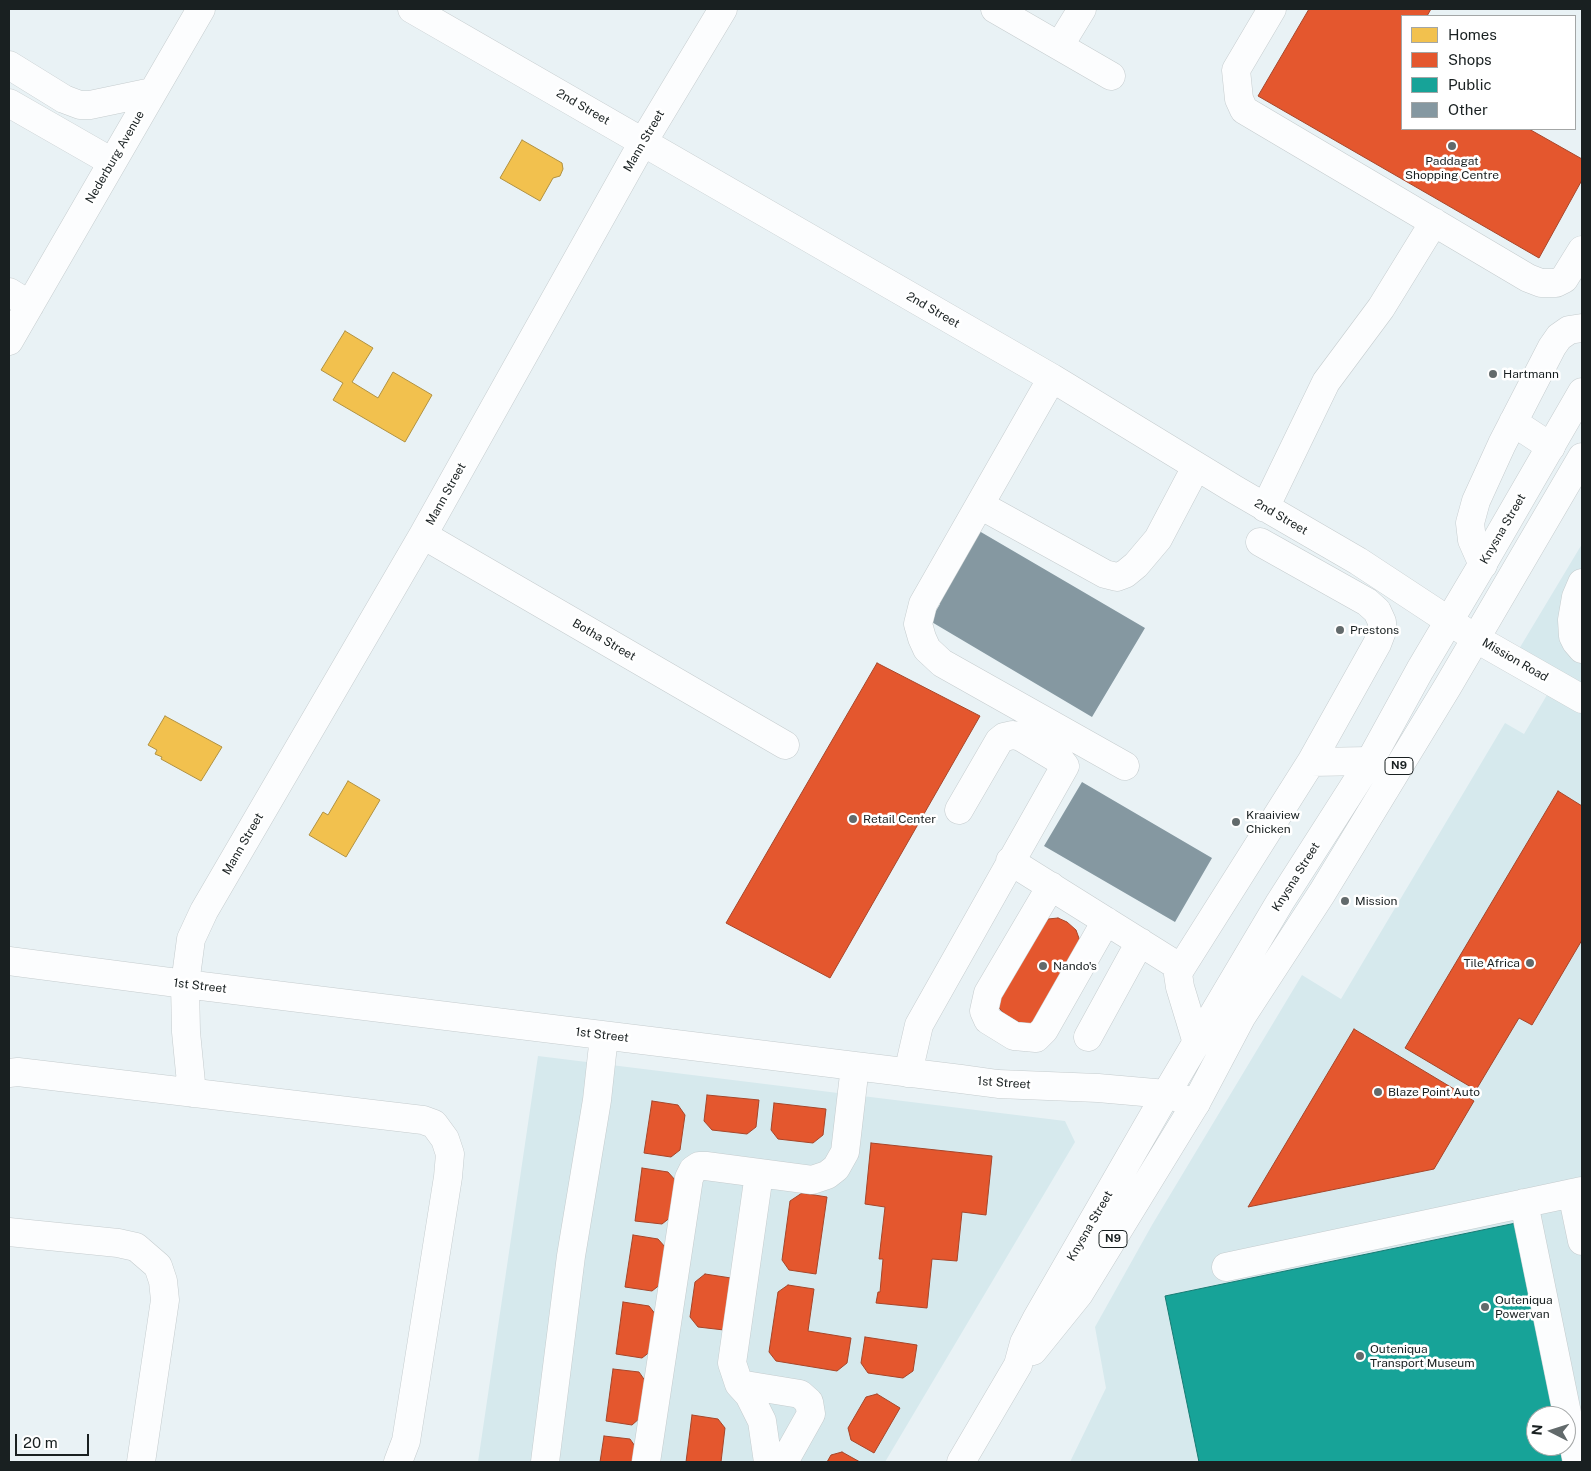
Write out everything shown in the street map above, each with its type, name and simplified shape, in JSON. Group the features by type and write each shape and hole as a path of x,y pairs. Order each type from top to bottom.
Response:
{"main road":[{"name":"Nederburg Avenue","path":"9,341 19,299 112,162 201,9"},
{"name":"2nd Street","path":"412,9 1052,378 1265,508 1358,561 1450,620"},
{"name":"Mann Street","path":"192,1093 186,1032 185,984 191,939 204,911 423,535 643,142 723,9"},
{"path":"995,9 1111,76"},
{"path":"1060,45 1082,9"},
{"path":"1272,9 1236,70 1239,99 1244,110 1528,278 1541,283 1556,283 1564,279 1582,250"},
{"path":"9,65 64,99 80,105 90,105 152,92"},
{"path":"9,104 112,162"},
{"path":"1265,508 1326,382 1380,308 1434,222"},
{"path":"1483,565 1472,540 1470,523 1472,512 1513,422 1552,347 1559,337 1569,330 1582,328"},
{"path":"1052,378 923,604 918,624 927,649 942,663 1125,766"},
{"name":"Knysna Street","path":"1018,1366 1024,1343 1036,1318 1280,902 1370,761 1420,670 1483,565 1582,392"},
{"path":"1513,422 1551,447"},
{"name":"Knysna Street","path":"961,1462 1018,1366 1034,1350 1079,1294 1196,1103 1242,1016 1327,885 1448,686 1582,457"},
{"path":"980,505 1105,574 1117,577 1125,574 1136,565 1158,539 1196,466"},
{"name":"Botha Street","path":"423,535 785,745"},
{"path":"1197,1043 1180,988 1178,974 1311,762 1377,644 1382,631 1382,622 1377,611 1367,602 1260,542"},
{"path":"1582,582 1576,597 1572,620 1573,636 1582,649"},
{"name":"Mission Road","path":"1450,620 1475,638 1582,699"},
{"path":"908,1073 919,1025 1065,766 1062,761 1021,737 1013,735 1004,737 999,741 959,810"},
{"path":"1311,762 1370,761"},
{"path":"1010,861 1181,968"},
{"path":"1050,886 988,993 984,1011 988,1020 1014,1036 1036,1038 1044,1030 1106,921"},
{"path":"1088,1037 1140,942"},
{"name":"1st Street","path":"9,961 998,1084 1098,1088 1166,1094 1196,1103"},
{"path":"545,1462 571,1256 597,1100 604,1036"},
{"path":"646,1462 689,1178 693,1170 699,1166 706,1166 812,1180 828,1175 836,1168 845,1152 855,1066"},
{"path":"9,1073 18,1072 423,1120 434,1124 445,1139 450,1154 448,1177 406,1441 398,1462"},
{"path":"759,1174 732,1363 739,1384 749,1395 762,1421 768,1462"},
{"path":"1226,1267 1577,1192 1582,1240"},
{"path":"1524,1203 1577,1462"},
{"path":"9,1232 118,1243 136,1247 158,1266 163,1281 164,1300 142,1462"},
{"path":"739,1384 800,1394 809,1402 812,1414 784,1462"}],"shaded area":[{"path":"1582,544 1582,1462 1070,1462 1106,1388 1095,1327 1152,1225 1302,975 1341,999 1505,723 1524,734 1554,683 1513,659"},
{"path":"538,1056 1065,1121 1075,1142 885,1462 478,1462"}],"building: Homes":[{"path":"522,140 562,163 563,169 560,176 553,178 540,201 500,178"},
{"path":"345,331 373,348 352,382 378,398 393,372 432,395 405,442 333,400 343,383 321,370"},
{"path":"165,716 222,747 201,781 161,759 162,757 155,754 157,750 148,745"},
{"path":"348,781 380,800 346,857 309,835 323,812 328,815"}],"building: Shops":[{"name":"Paddagat Shopping Centre","path":"1309,9 1431,9 1428,15 1401,15 1401,130 1531,130 1582,159 1582,180 1539,258 1258,96"},
{"name":"Retail Center","path":"877,663 980,716 830,978 726,923"},
{"path":"1558,791 1582,806 1582,940 1532,1025 1519,1018 1476,1090 1405,1048"},
{"name":"Nando's","path":"1058,918 1067,922 1076,930 1080,941 1034,1024 1020,1023 1003,1013 994,1001 1048,919"},
{"path":"1354,1029 1474,1101 1434,1169 1248,1207"},
{"path":"707,1095 759,1100 756,1127 747,1134 712,1130 704,1121"},
{"path":"652,1101 678,1105 685,1115 680,1150 671,1157 644,1153"},
{"path":"774,1103 826,1109 823,1135 813,1143 778,1139 771,1130"},
{"path":"871,1143 992,1156 986,1215 962,1212 957,1261 932,1259 927,1308 876,1303 878,1292 880,1292 883,1259 879,1259 885,1207 865,1204"},
{"path":"642,1168 668,1172 676,1181 671,1217 662,1224 635,1221"},
{"path":"802,1193 827,1197 816,1274 789,1270 782,1260 790,1201"},
{"path":"633,1235 658,1239 666,1248 661,1284 652,1291 625,1287"},
{"path":"705,1274 731,1278 724,1330 698,1327 690,1317 695,1282"},
{"path":"788,1285 814,1289 808,1331 851,1338 847,1363 837,1371 776,1361 769,1352 778,1292"},
{"path":"623,1302 649,1306 656,1315 651,1351 642,1358 616,1354"},
{"path":"865,1337 917,1345 913,1371 903,1378 868,1373 861,1363"},
{"path":"613,1369 639,1372 646,1382 641,1417 632,1425 606,1421"},
{"path":"877,1394 900,1408 874,1453 851,1440 848,1428 866,1397"},
{"path":"692,1415 718,1419 725,1428 721,1462 686,1462"},
{"path":"604,1436 630,1439 637,1449 635,1462 600,1462"},
{"path":"842,1452 860,1462 827,1462 831,1455"}],"building: Public":[{"name":"Outeniqua Transport Museum","path":"1516,1223 1553,1406 1526,1406 1526,1456 1563,1456 1564,1462 1199,1462 1165,1296"}],"building: Other":[{"path":"974,528 1145,628 1092,717 930,621 940,604 932,600"},
{"path":"1082,782 1212,858 1175,922 1044,846"}],"place":[{"name":"Paddagat Shopping Centre","path":"1452,146"},
{"name":"Hartmann","path":"1493,374"},
{"name":"Prestons","path":"1340,630"},
{"name":"Retail Center","path":"853,819"},
{"name":"Kraaiview Chicken","path":"1236,822"},
{"name":"Mission","path":"1345,901"},
{"name":"Tile Africa","path":"1530,963"},
{"name":"Nando's","path":"1043,966"},
{"name":"Blaze Point Auto","path":"1378,1092"},
{"name":"Outeniqua Powervan","path":"1485,1307"},
{"name":"Outeniqua Transport Museum","path":"1360,1356"}]}
